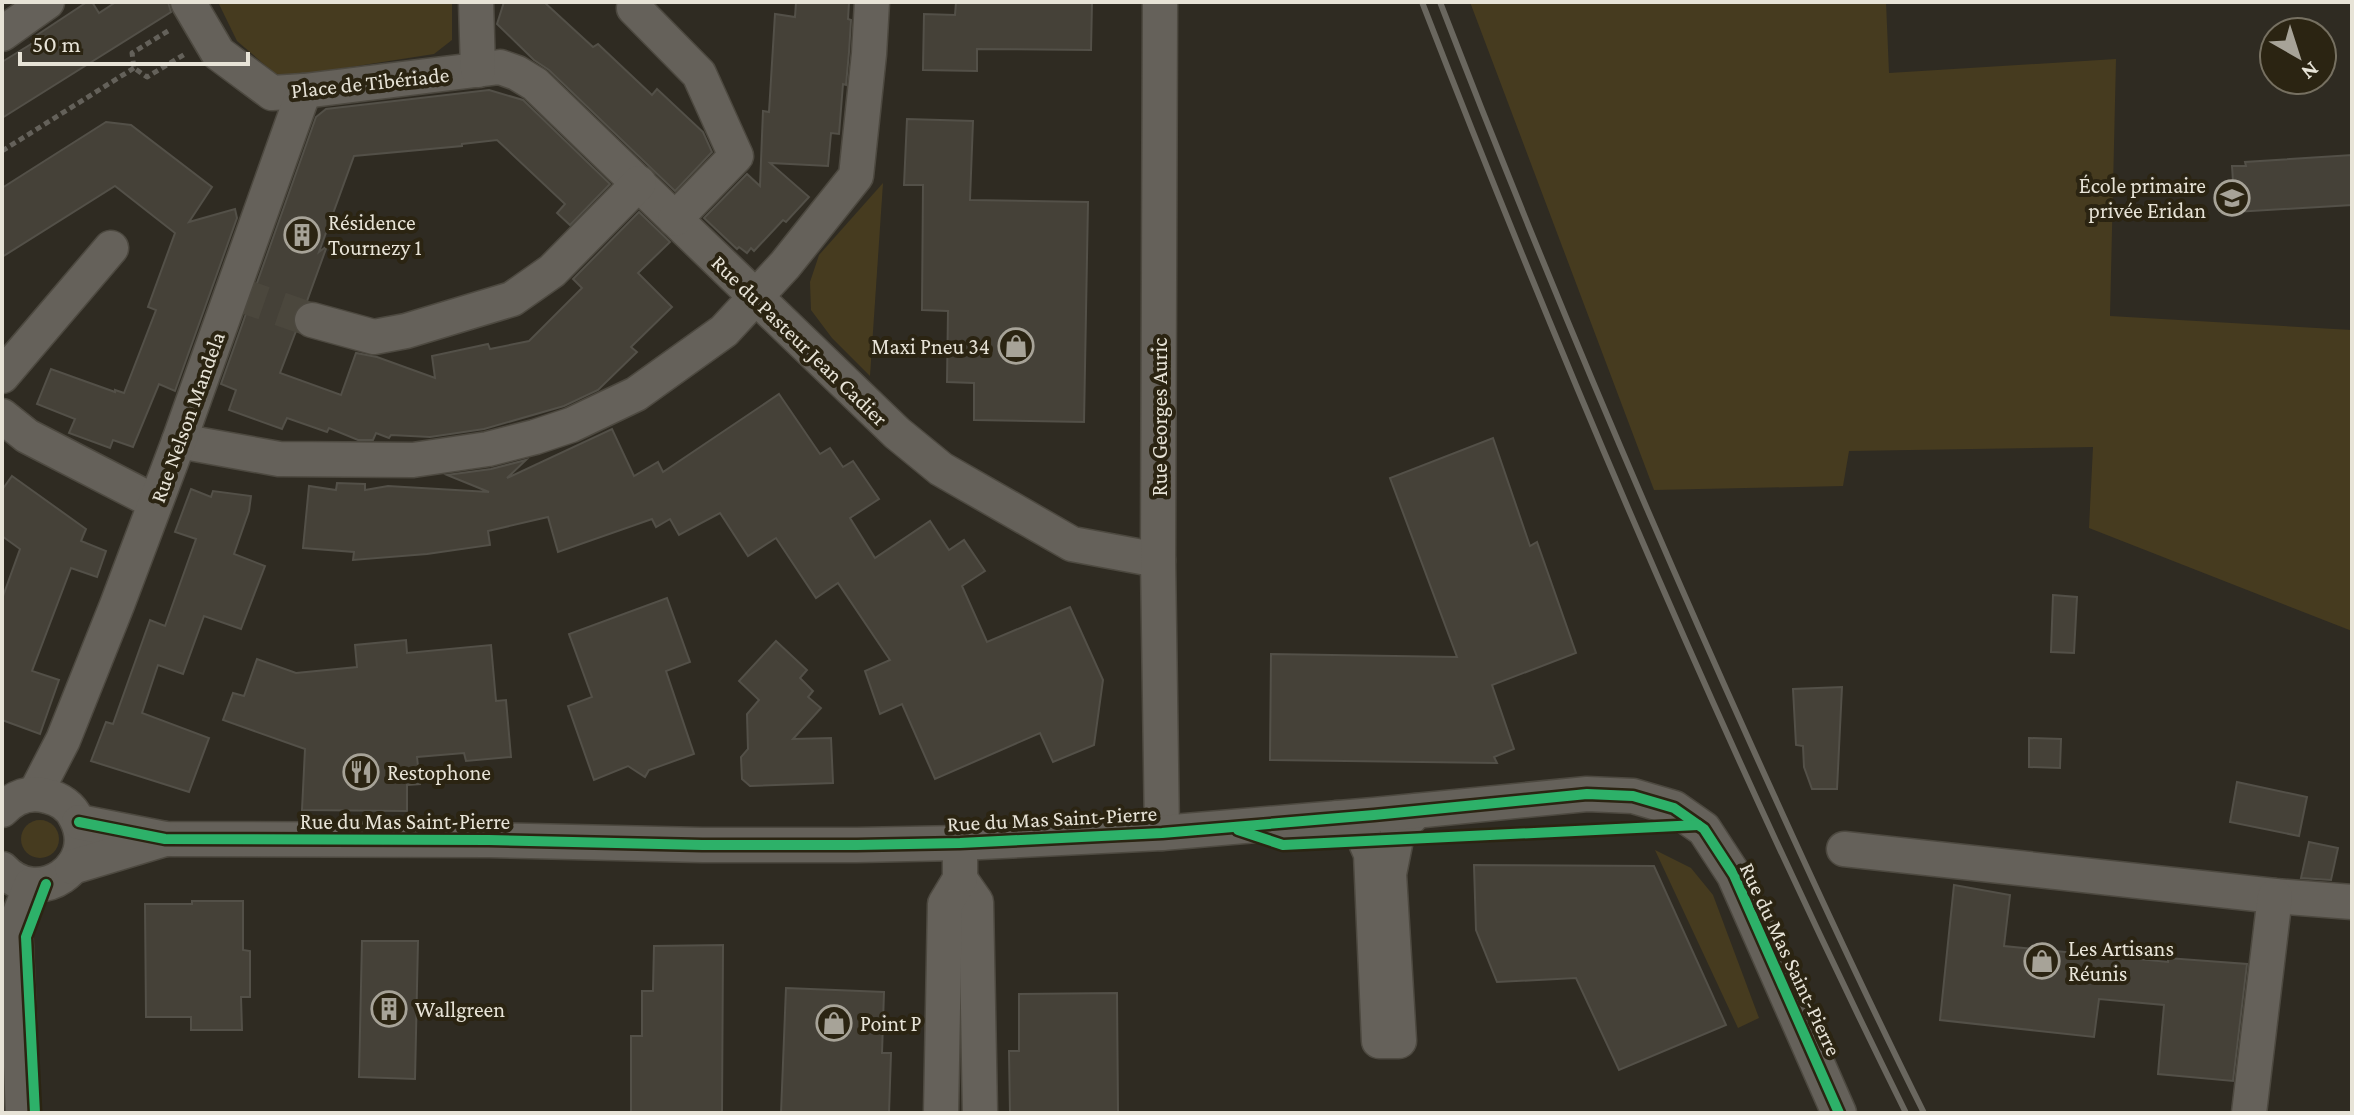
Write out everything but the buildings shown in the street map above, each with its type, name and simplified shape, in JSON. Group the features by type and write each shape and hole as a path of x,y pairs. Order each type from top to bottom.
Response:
{"street":[{"path":"2,34 47,2"},
{"name":"Place de Tibériade","path":"198,18 218,53 272,93 478,70 476,2"},
{"path":"635,2 634,8 699,74 736,156 675,219"},
{"path":"179,441 279,459 413,460 488,449 535,437 571,425 636,394 724,331 785,265 856,176 872,2"},
{"name":"Rue Georges Auric","path":"1160,2 1158,560 1162,833"},
{"name":"Rue du Pasteur Jean Cadier","path":"478,70 500,67 535,84 897,433 941,469 1072,544 1158,560"},
{"name":"Rue Nelson Mandela","path":"72,867 82,846 57,805 63,740 179,441 304,91"},
{"path":"312,320 374,337 406,331 512,299 552,271 639,183"},
{"path":"2,376 111,248"},
{"path":"2,416 27,436 155,502"},
{"name":"Rue du Mas Saint-Pierre","path":"57,805 165,839 489,840 702,845 960,843 1162,833 1587,794 1633,796 1674,808 1704,829 1734,875 1839,1113"},
{"path":"2,810 21,797 57,805"},
{"path":"1337,818 1361,831 1371,854 1379,1041 1399,1041 1389,874 1396,839 1416,811"},
{"name":"Rue du Mas Saint-Pierre","path":"16,877 46,884 61,878 72,867 165,839"},
{"path":"941,1113 945,904 960,879 960,843"},
{"path":"1844,849 2352,902"},
{"path":"16,877 15,926 23,1113"},
{"path":"960,879 976,902 980,1113"},
{"path":"2249,1113 2275,896"}],"path":[{"path":"198,18 147,77 134,68 132,53 198,18"},
{"path":"2,151 134,68"}],"shaded area":[{"path":"218,2 452,2 452,40 434,54 280,78 237,41"},
{"path":"1470,2 1886,2 1889,73 2116,59 2110,316 2352,330 2352,631 2089,528 2093,447 1849,451 1843,486 1654,490"},
{"path":"883,183 870,376 832,338 811,310 810,282 819,255"},
{"path":"40,820 53,826 59,839 53,852 40,858 27,852 21,839 27,826"},
{"path":"1655,850 1691,868 1713,895 1759,1018 1738,1028"}],"tunnel":[{"path":"232,292 312,320"}],"railway":[{"path":"1422,2 1534,284 1652,563 1775,840 1906,1113"},
{"path":"1440,2 1552,284 1671,564 1815,886 1924,1113"}],"cycle path":[{"path":"79,822 165,839 857,845 1162,833 1587,794 1633,796 1674,808 1704,829 1734,875 1839,1113"},
{"path":"1238,830 1283,845 1698,825"},
{"path":"35,1113 26,937 46,884"}],"place":[{"name":"École primaire privée Eridan","path":"2232,198"},
{"name":"Résidence Tournezy 1","path":"302,235"},
{"name":"Maxi Pneu 34","path":"1016,346"},
{"name":"Restophone","path":"361,772"},
{"name":"Les Artisans Réunis","path":"2042,961"},
{"name":"Wallgreen","path":"389,1009"},
{"name":"Point P","path":"834,1023"}]}
